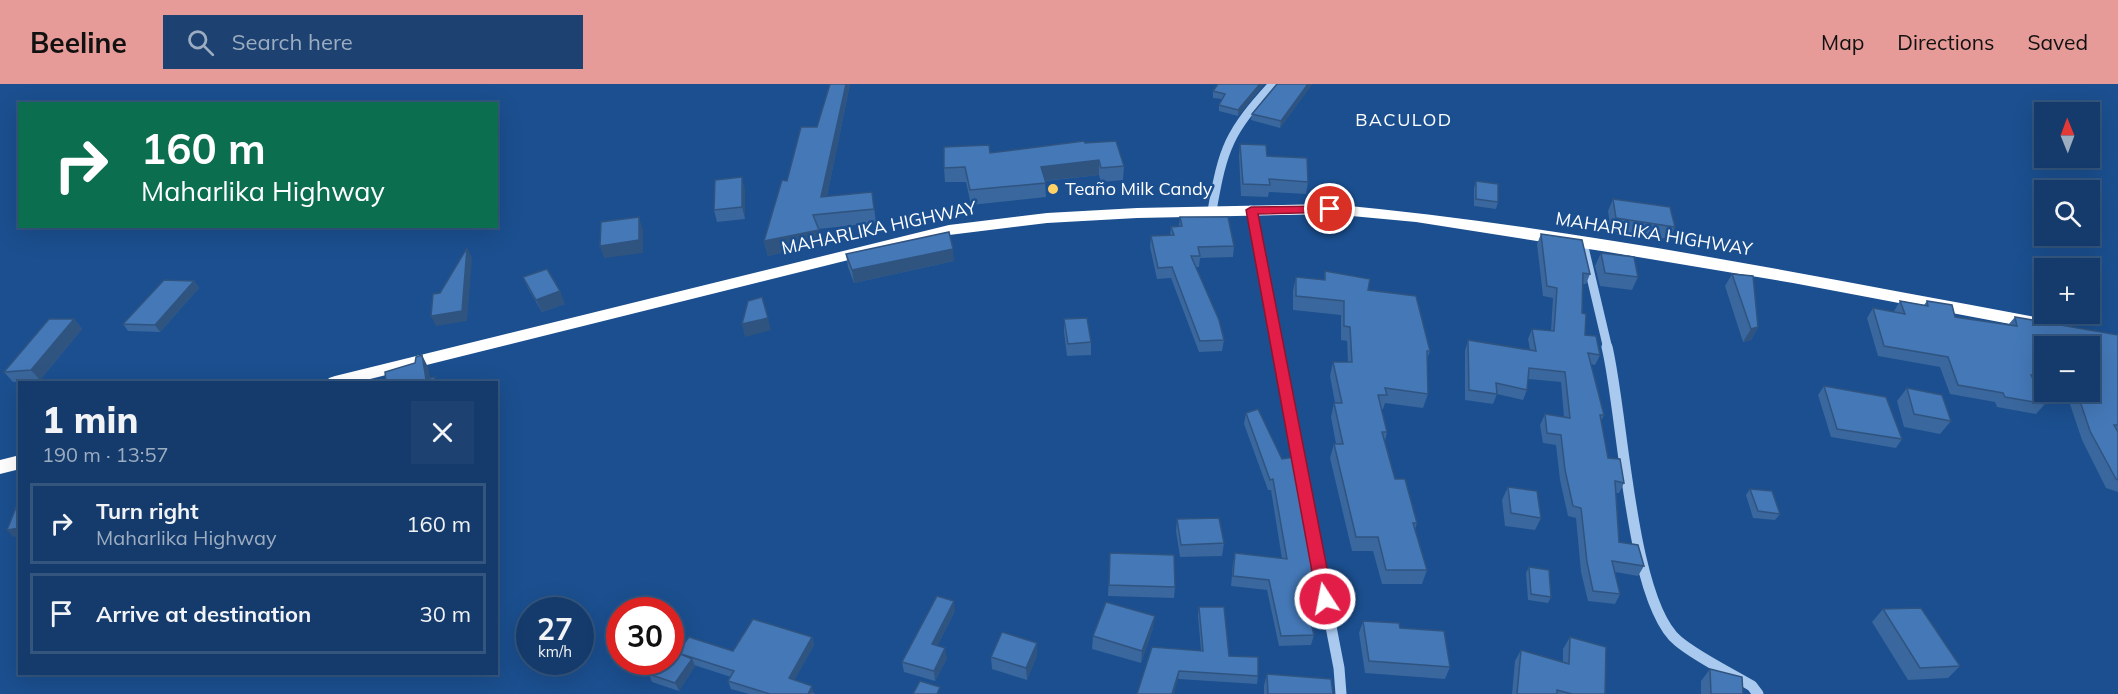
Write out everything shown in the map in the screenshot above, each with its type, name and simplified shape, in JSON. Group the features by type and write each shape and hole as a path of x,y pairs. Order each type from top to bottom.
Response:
{"highway":[{"name":"MAHARLIKA HIGHWAY","path":"339,381 866,249 949,231 1047,218 1212,211 1330,209 1416,217 1793,278 2056,327"},
{"path":"0,467 18,462"}],"street":[{"path":"1212,211 1219,171 1228,141 1253,106 1273,84"},
{"path":"1251,210 1339,668 1341,694"},
{"path":"1583,243 1609,354 1637,540 1655,608 1677,641 1752,686 1758,694"}],"building":[{"path":"830,84 846,84 821,197 872,192 874,209 813,215 819,230 764,241 782,180 787,181 801,127 817,127"},
{"path":"1218,84 1260,84 1238,110 1219,105 1225,94 1213,91"},
{"path":"1277,84 1308,84 1281,121 1252,114"},
{"path":"1084,141 1085,143 1116,141 1124,166 1101,168 1099,160 1041,167 1046,183 970,190 965,167 944,168 944,147 989,145 990,153"},
{"path":"1240,144 1266,145 1267,156 1307,158 1308,182 1269,179 1270,185 1243,184"},
{"path":"742,177 742,207 714,210 715,180"},
{"path":"1476,181 1498,184 1498,202 1476,199"},
{"path":"1613,199 1670,207 1675,227 1616,218"},
{"path":"639,217 639,240 600,246 601,222"},
{"path":"1180,217 1228,217 1234,246 1198,247 1200,256 1191,256 1219,320 1224,340 1200,341 1172,267 1158,268 1151,236 1174,235 1171,227 1182,226"},
{"path":"949,232 953,249 852,270 846,254"},
{"path":"1541,234 1582,240 1590,274 1583,273 1582,313 1586,314 1585,335 1596,336 1600,355 1588,353 1604,415 1600,415 1608,458 1620,459 1624,483 1615,481 1619,542 1638,545 1644,566 1612,561 1620,594 1593,591 1581,508 1573,506 1565,470 1561,435 1547,433 1545,414 1570,418 1565,372 1529,368 1527,390 1496,383 1497,394 1469,390 1468,340 1536,351 1532,329 1554,331 1557,288 1547,286"},
{"path":"467,248 462,311 431,316 433,294 440,293"},
{"path":"1601,253 1634,257 1638,277 1605,273"},
{"path":"547,269 560,291 536,300 523,277"},
{"path":"1325,271 1370,279 1368,290 1416,296 1430,351 1427,351 1428,394 1385,388 1387,395 1378,395 1387,432 1382,432 1395,479 1405,479 1417,523 1413,523 1427,570 1386,570 1378,537 1356,537 1334,444 1343,444 1334,403 1342,403 1333,362 1352,362 1350,327 1344,326 1344,301 1296,296 1296,277 1325,280"},
{"path":"1732,274 1753,276 1758,327 1751,329"},
{"path":"164,280 194,281 155,325 123,324"},
{"path":"762,297 768,318 742,324 748,301"},
{"path":"1900,301 1928,306 1927,301 1952,305 1955,317 2017,326 2015,317 2034,320 2034,324 2055,324 2118,335 2118,425 2114,425 2118,432 2118,480 2090,431 2080,402 2100,402 2100,336 2034,336 2034,375 2031,375 2034,381 2034,402 2045,404 2005,397 2003,393 1958,385 1948,357 1884,346 1873,308 1905,314"},
{"path":"1087,318 1091,342 1068,344 1064,319"},
{"path":"49,319 74,319 31,370 4,372"},
{"path":"422,355 426,379 435,377 434,381 386,381 385,372 415,363 416,357"},
{"path":"1824,386 1886,397 1902,439 1837,429"},
{"path":"1907,388 1942,395 1951,421 1914,414"},
{"path":"1258,409 1282,459 1295,457 1322,597 1305,598 1314,635 1281,636 1269,580 1233,576 1235,553 1287,559 1273,479 1270,480 1246,413"},
{"path":"1508,487 1537,491 1541,518 1511,513"},
{"path":"1750,489 1772,491 1780,514 1758,511"},
{"path":"17,505 18,505 18,528 7,530"},
{"path":"1219,518 1224,543 1181,545 1177,519"},
{"path":"1110,553 1174,555 1175,587 1109,585"},
{"path":"1529,567 1549,570 1551,597 1531,594"},
{"path":"937,596 954,601 932,644 945,648 934,671 902,662"},
{"path":"1106,602 1155,616 1142,651 1093,636"},
{"path":"1199,607 1224,607 1229,656 1258,657 1258,676 1179,671 1172,694 1137,694 1152,647 1203,651"},
{"path":"1921,608 1960,666 1920,668 1883,609"},
{"path":"753,619 812,637 789,678 812,686 808,694 770,694 728,681 734,671 684,655 684,644 689,637 733,651"},
{"path":"1363,621 1399,623 1400,628 1444,631 1450,667 1369,661"},
{"path":"1002,632 1037,643 1026,668 991,657"},
{"path":"1570,637 1606,647 1605,694 1572,694 1557,690 1557,694 1517,694 1521,650 1569,664"},
{"path":"684,656 692,659 684,670"},
{"path":"1710,669 1742,677 1743,694 1711,694"},
{"path":"1267,674 1331,679 1333,694 1268,694"},
{"path":"652,675 681,675 675,683"},
{"path":"920,681 940,687 937,694 913,694"}],"place":[{"name":"Teaño Milk Candy","path":"1053,189"}],"district":[{"name":"BACULOD","path":"1404,120"}],"route":[{"path":"1325,599 1251,210 1330,209"}]}
